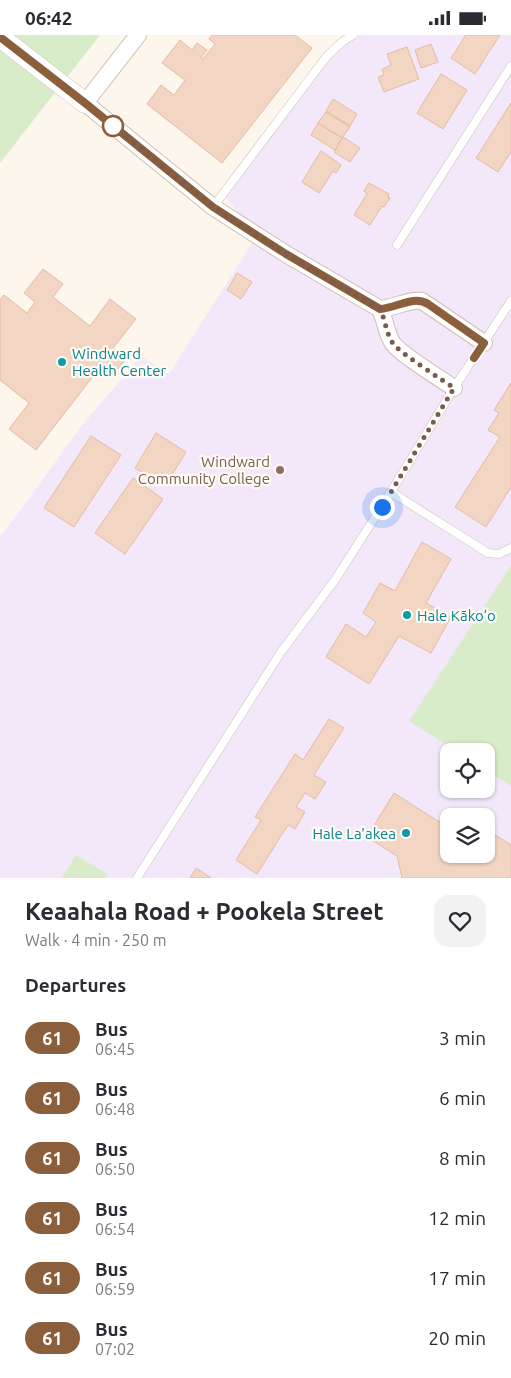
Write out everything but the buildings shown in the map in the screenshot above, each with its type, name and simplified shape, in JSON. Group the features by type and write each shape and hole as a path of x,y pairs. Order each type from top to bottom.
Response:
{"street":[{"path":"85,103 138,35"},
{"path":"0,37 213,207 286,254 380,309 387,323 389,336 396,347 454,388"},
{"path":"380,309 413,301 422,301 484,343"}],"lane":[{"path":"213,207 327,56 353,35"},
{"path":"397,245 511,66"},
{"path":"137,878 281,652 335,580 392,492 454,388 511,301"},
{"path":"392,492 488,553 499,554 511,548"}],"shaded area":[{"name":"Windward Community College","path":"354,35 511,35 511,878 0,878 0,536 80,428 141,356 169,374 257,235 222,193 327,56"}],"green space":[{"path":"0,35 100,35 0,163"},
{"path":"511,566 511,786 495,776 495,743 444,743 409,721"},
{"path":"76,855 107,874 104,878 62,878"}],"bus line":[{"name":"61","path":"0,37 213,207 286,254 380,309 417,300 428,304 484,343 474,358"}],"place":[{"name":"Windward Health Center","path":"62,362"},
{"name":"Windward Community College","path":"280,470"},
{"name":"Hale Kāko‘o","path":"407,615"},
{"name":"Hale La'akea","path":"406,833"}],"route":[{"path":"113,126 213,207 286,254 380,309 387,323 392,343 454,388 382,507"}]}
